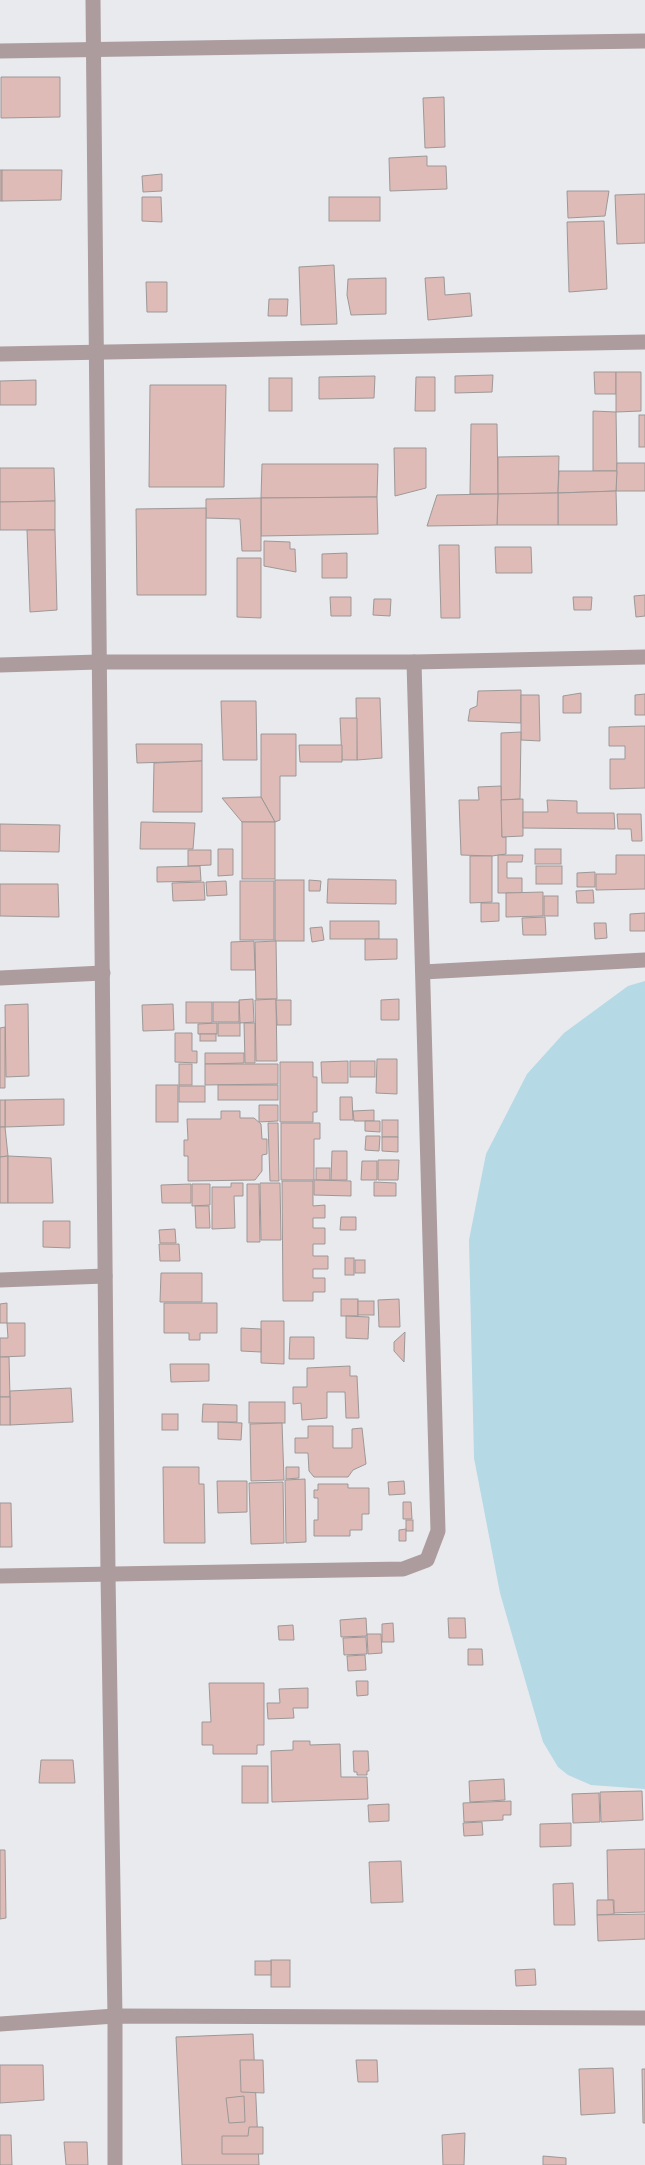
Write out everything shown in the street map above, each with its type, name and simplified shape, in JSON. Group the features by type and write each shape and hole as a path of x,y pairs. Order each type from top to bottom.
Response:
{"street":[{"path":"93,0 98,351 98,662 103,973 108,1574 116,2016 115,2165"},
{"path":"0,51 93,48 645,41"},
{"path":"0,354 645,342"},
{"path":"0,665 98,662 414,662 645,657"},
{"path":"0,1576 403,1568 427,1560 438,1531 414,662"},
{"path":"423,972 645,960"},
{"path":"0,978 103,973"},
{"path":"0,1280 106,1276"},
{"path":"0,2024 116,2016 404,2019 645,2018"}],"water":[{"path":"645,981 645,1789 591,1785 568,1775 558,1767 543,1742 500,1593 474,1458 469,1240 486,1154 527,1074 564,1033 628,986"}],"building":[{"path":"1,77 60,77 60,117 1,118"},
{"path":"444,97 445,147 425,148 423,98"},
{"path":"427,156 427,166 446,166 447,189 390,191 389,158"},
{"path":"0,170 2,170 2,201 0,201"},
{"path":"2,170 62,170 61,200 2,201"},
{"path":"162,174 162,191 143,192 142,176"},
{"path":"567,191 609,191 605,216 568,218"},
{"path":"645,194 645,243 617,244 615,195"},
{"path":"142,197 161,197 162,222 142,221"},
{"path":"329,197 380,197 380,221 329,221"},
{"path":"604,221 607,289 569,292 567,222"},
{"path":"334,265 337,324 301,325 299,267"},
{"path":"444,277 445,295 470,293 472,316 428,320 425,278"},
{"path":"386,278 386,314 351,315 347,295 348,279"},
{"path":"146,282 167,282 167,312 147,312"},
{"path":"269,299 288,299 287,316 268,316"},
{"path":"594,372 616,372 616,394 595,394"},
{"path":"616,372 641,372 641,411 616,412"},
{"path":"493,375 492,392 455,393 455,376"},
{"path":"375,376 374,398 319,399 319,377"},
{"path":"416,377 435,377 435,411 415,411"},
{"path":"269,378 292,378 292,411 269,411"},
{"path":"36,380 36,405 0,405 0,381"},
{"path":"150,385 226,385 224,487 149,487"},
{"path":"593,411 616,412 617,471 593,471"},
{"path":"639,415 645,415 645,447 639,447"},
{"path":"471,424 497,424 498,494 470,494"},
{"path":"394,448 426,448 426,488 395,496"},
{"path":"559,456 558,493 498,494 498,457"},
{"path":"617,463 645,463 645,491 616,491"},
{"path":"262,464 378,464 377,497 261,498"},
{"path":"0,468 54,468 55,501 0,502"},
{"path":"559,471 617,471 616,491 558,493"},
{"path":"616,491 617,525 558,525 558,493"},
{"path":"558,493 558,525 497,525 498,494"},
{"path":"498,494 497,525 427,526 437,495"},
{"path":"377,497 378,534 261,536 261,498"},
{"path":"261,498 261,551 242,551 240,519 206,518 206,499"},
{"path":"55,501 55,530 0,530 0,502"},
{"path":"206,508 206,595 137,595 136,509"},
{"path":"27,530 55,530 57,610 30,612"},
{"path":"264,541 290,542 290,549 295,549 296,572 264,566"},
{"path":"439,545 459,545 460,618 441,618"},
{"path":"495,547 531,547 532,573 496,573"},
{"path":"347,553 347,578 322,578 322,554"},
{"path":"237,558 261,558 261,618 237,617"},
{"path":"645,595 645,616 636,617 634,596"},
{"path":"330,597 351,597 351,616 331,616"},
{"path":"573,597 592,597 591,610 574,610"},
{"path":"374,599 391,599 390,616 373,615"},
{"path":"521,690 521,723 468,721 470,709 477,706 478,691"},
{"path":"581,693 581,713 563,713 563,696"},
{"path":"645,694 645,715 635,715 635,695"},
{"path":"521,695 539,695 540,741 521,740"},
{"path":"356,698 380,698 382,758 357,760"},
{"path":"221,701 256,701 257,760 223,760"},
{"path":"340,718 357,718 357,760 342,760"},
{"path":"645,726 645,788 610,789 610,759 625,759 625,746 609,746 609,727"},
{"path":"521,732 520,799 501,800 501,733"},
{"path":"261,734 296,734 296,776 280,776 280,820 275,822 261,797"},
{"path":"136,744 202,744 202,761 137,763"},
{"path":"299,745 342,745 342,762 300,762"},
{"path":"202,761 202,812 153,812 154,763"},
{"path":"501,786 502,837 506,837 506,854 492,856 461,855 459,800 479,800 478,787"},
{"path":"261,797 275,822 242,822 222,798"},
{"path":"523,799 523,836 502,837 501,800"},
{"path":"547,800 577,801 577,813 614,813 615,829 523,828 523,812 548,812"},
{"path":"617,814 641,814 642,841 632,841 631,829 618,829"},
{"path":"141,822 195,823 193,849 140,849"},
{"path":"242,822 275,822 275,879 242,879"},
{"path":"0,824 60,825 59,852 0,851"},
{"path":"218,849 233,849 233,875 218,876"},
{"path":"535,849 561,849 561,864 535,864"},
{"path":"188,850 211,850 211,865 188,866"},
{"path":"498,855 523,855 522,862 507,862 507,878 522,878 522,893 498,893"},
{"path":"616,855 645,855 645,889 596,890 596,874 616,874"},
{"path":"470,856 492,856 492,902 470,903"},
{"path":"200,866 201,881 157,882 157,867"},
{"path":"536,866 562,866 562,884 536,884"},
{"path":"595,872 595,887 577,887 577,873"},
{"path":"328,879 396,880 396,904 327,903"},
{"path":"275,880 304,880 304,941 275,941"},
{"path":"309,880 321,881 320,891 309,891"},
{"path":"226,881 227,895 207,896 206,882"},
{"path":"240,881 274,881 274,940 240,940"},
{"path":"204,882 205,900 173,901 172,883"},
{"path":"0,884 58,884 59,917 0,916"},
{"path":"593,890 594,903 577,903 576,891"},
{"path":"543,892 543,916 506,917 506,893"},
{"path":"544,896 558,896 558,916 544,916"},
{"path":"481,903 499,903 499,921 481,922"},
{"path":"645,913 645,931 630,931 630,914"},
{"path":"545,917 546,935 523,935 522,918"},
{"path":"330,921 379,921 379,939 330,939"},
{"path":"594,923 606,923 607,938 595,939"},
{"path":"322,927 324,940 312,942 310,928"},
{"path":"365,939 397,939 397,959 365,960"},
{"path":"254,941 255,970 231,970 231,942"},
{"path":"276,941 277,999 256,999 255,942"},
{"path":"253,999 254,1022 240,1023 239,1000"},
{"path":"276,999 277,1061 256,1061 255,1000"},
{"path":"399,999 399,1020 381,1020 381,1000"},
{"path":"276,1000 291,1000 291,1025 277,1025"},
{"path":"186,1002 212,1002 212,1023 186,1023"},
{"path":"213,1002 239,1002 239,1022 213,1022"},
{"path":"28,1004 29,1076 6,1077 5,1005"},
{"path":"173,1004 174,1030 143,1031 142,1005"},
{"path":"217,1023 217,1034 198,1034 198,1024"},
{"path":"218,1023 240,1023 240,1036 218,1036"},
{"path":"244,1023 255,1023 255,1063 245,1063"},
{"path":"5,1027 5,1088 0,1088 0,1028"},
{"path":"175,1033 192,1033 192,1051 197,1051 197,1063 175,1062"},
{"path":"200,1034 216,1034 216,1041 200,1041"},
{"path":"205,1053 244,1053 244,1063 205,1064"},
{"path":"377,1059 397,1059 397,1094 376,1093"},
{"path":"348,1061 348,1083 322,1083 321,1062"},
{"path":"350,1061 375,1061 375,1077 350,1077"},
{"path":"280,1062 313,1062 313,1077 317,1077 317,1112 313,1112 313,1122 280,1122"},
{"path":"179,1064 192,1064 192,1085 179,1085"},
{"path":"205,1064 278,1064 278,1084 205,1085"},
{"path":"156,1085 178,1085 178,1122 156,1122"},
{"path":"218,1085 278,1085 278,1100 218,1100"},
{"path":"179,1086 205,1086 205,1102 179,1102"},
{"path":"340,1097 352,1097 353,1120 340,1120"},
{"path":"64,1099 64,1125 5,1127 5,1100"},
{"path":"0,1100 5,1100 5,1127 0,1127"},
{"path":"259,1105 278,1105 278,1121 259,1122"},
{"path":"374,1110 374,1121 354,1121 353,1111"},
{"path":"221,1111 240,1111 240,1118 254,1118 261,1124 262,1139 267,1139 267,1154 262,1155 262,1171 255,1180 188,1181 188,1156 184,1156 184,1140 188,1140 187,1119 221,1119"},
{"path":"382,1120 398,1120 398,1137 382,1137"},
{"path":"365,1121 380,1121 380,1132 365,1131"},
{"path":"268,1123 278,1123 279,1181 270,1181"},
{"path":"281,1123 320,1123 320,1139 314,1139 314,1180 281,1180"},
{"path":"0,1127 5,1127 8,1156 0,1157"},
{"path":"366,1136 380,1136 379,1151 365,1150"},
{"path":"382,1137 398,1137 398,1152 382,1151"},
{"path":"332,1151 347,1151 347,1180 331,1180"},
{"path":"8,1156 8,1203 0,1203 0,1157"},
{"path":"8,1156 51,1158 53,1203 8,1203"},
{"path":"378,1160 399,1160 398,1180 378,1180"},
{"path":"362,1161 377,1161 377,1180 361,1180"},
{"path":"316,1168 330,1168 330,1180 316,1180"},
{"path":"314,1180 351,1181 351,1196 314,1195"},
{"path":"282,1181 313,1181 313,1206 325,1205 325,1218 313,1218 313,1228 325,1228 325,1244 313,1244 313,1256 328,1256 328,1269 313,1269 313,1278 325,1278 325,1292 313,1292 313,1301 283,1301"},
{"path":"374,1182 396,1183 396,1196 374,1196"},
{"path":"231,1183 243,1183 243,1196 234,1196 235,1228 212,1229 212,1187 231,1187"},
{"path":"260,1183 280,1183 281,1240 261,1240"},
{"path":"191,1184 191,1203 162,1203 161,1185"},
{"path":"192,1184 210,1184 210,1205 192,1206"},
{"path":"247,1184 259,1184 260,1242 247,1242"},
{"path":"195,1206 209,1206 210,1228 196,1228"},
{"path":"341,1217 356,1217 356,1230 340,1230"},
{"path":"43,1221 70,1221 70,1248 43,1247"},
{"path":"175,1229 176,1243 160,1243 159,1230"},
{"path":"159,1244 179,1244 180,1261 160,1261"},
{"path":"345,1258 354,1258 354,1275 345,1275"},
{"path":"355,1260 365,1260 365,1273 355,1273"},
{"path":"161,1273 202,1273 202,1302 160,1302"},
{"path":"341,1299 358,1299 358,1316 341,1316"},
{"path":"399,1299 400,1327 379,1327 378,1300"},
{"path":"358,1301 374,1301 374,1315 358,1315"},
{"path":"7,1303 7,1323 0,1323 0,1304"},
{"path":"164,1303 217,1303 217,1333 200,1333 200,1340 189,1340 189,1333 164,1333"},
{"path":"346,1316 369,1317 368,1339 346,1338"},
{"path":"261,1321 284,1321 284,1364 261,1363"},
{"path":"7,1323 25,1323 25,1356 0,1357 0,1338 8,1338"},
{"path":"241,1328 261,1329 261,1352 241,1351"},
{"path":"405,1332 404,1362 394,1351 394,1342"},
{"path":"290,1337 314,1337 314,1359 289,1359"},
{"path":"0,1357 9,1357 10,1397 0,1397"},
{"path":"170,1364 209,1364 209,1381 171,1382"},
{"path":"350,1366 350,1376 357,1376 359,1418 346,1418 345,1392 327,1392 327,1418 302,1420 301,1403 293,1404 293,1387 307,1387 307,1368"},
{"path":"71,1388 73,1422 10,1425 10,1391"},
{"path":"0,1397 10,1397 10,1425 0,1425"},
{"path":"249,1402 285,1402 285,1423 249,1423"},
{"path":"203,1404 237,1405 237,1422 202,1422"},
{"path":"162,1414 178,1414 178,1430 162,1430"},
{"path":"218,1422 242,1423 241,1440 218,1439"},
{"path":"282,1423 284,1480 251,1481 250,1424"},
{"path":"308,1426 333,1426 333,1448 352,1448 352,1429 362,1428 366,1464 353,1470 348,1477 314,1477 309,1471 308,1453 295,1453 295,1438 308,1438"},
{"path":"163,1467 199,1467 199,1484 204,1484 205,1543 164,1543"},
{"path":"286,1467 299,1467 299,1478 286,1479"},
{"path":"305,1479 306,1542 286,1543 285,1480"},
{"path":"217,1481 247,1481 247,1512 218,1513"},
{"path":"404,1481 405,1494 389,1495 388,1482"},
{"path":"283,1482 284,1543 251,1544 249,1483"},
{"path":"318,1484 348,1484 348,1488 369,1488 369,1514 362,1514 362,1530 350,1530 350,1536 314,1536 314,1520 318,1520 318,1498 314,1498 314,1490 318,1490"},
{"path":"403,1502 411,1502 412,1519 403,1519"},
{"path":"0,1503 11,1503 12,1547 0,1547"},
{"path":"406,1520 413,1520 413,1531 406,1531"},
{"path":"406,1529 406,1541 399,1541 399,1530"},
{"path":"366,1618 367,1636 341,1637 340,1620"},
{"path":"448,1618 465,1618 466,1638 449,1638"},
{"path":"393,1623 394,1642 382,1642 382,1624"},
{"path":"293,1625 294,1640 279,1640 278,1626"},
{"path":"367,1634 381,1634 382,1653 368,1654"},
{"path":"366,1637 367,1654 344,1655 343,1638"},
{"path":"468,1649 482,1649 483,1665 468,1665"},
{"path":"365,1655 366,1670 348,1671 347,1656"},
{"path":"356,1681 368,1681 368,1695 357,1696"},
{"path":"209,1683 264,1683 264,1745 257,1745 257,1754 213,1754 213,1745 202,1745 202,1722 211,1722"},
{"path":"308,1688 308,1708 293,1708 294,1718 268,1719 267,1703 280,1703 279,1689"},
{"path":"293,1741 310,1741 310,1745 340,1744 341,1777 367,1777 368,1799 272,1802 271,1751 293,1750"},
{"path":"353,1751 368,1751 369,1771 367,1771 367,1775 357,1775 357,1772 354,1772"},
{"path":"41,1760 73,1760 75,1783 39,1783"},
{"path":"242,1766 268,1766 268,1803 242,1803"},
{"path":"504,1779 505,1800 470,1802 469,1781"},
{"path":"642,1791 643,1820 601,1822 600,1792"},
{"path":"599,1793 600,1822 573,1823 572,1794"},
{"path":"511,1801 511,1815 503,1815 503,1820 464,1822 463,1803"},
{"path":"389,1804 389,1821 369,1822 368,1805"},
{"path":"482,1822 483,1835 464,1836 463,1823"},
{"path":"571,1823 571,1846 540,1847 540,1824"},
{"path":"645,1849 645,1912 614,1913 614,1900 608,1900 607,1850"},
{"path":"0,1850 5,1850 6,1918 0,1919"},
{"path":"401,1861 403,1902 371,1903 369,1862"},
{"path":"573,1883 575,1925 554,1925 553,1884"},
{"path":"597,1900 613,1900 614,1914 597,1915"},
{"path":"645,1914 645,1939 598,1941 597,1915"},
{"path":"271,1960 290,1960 290,1987 271,1987"},
{"path":"255,1961 271,1961 271,1975 255,1975"},
{"path":"535,1969 536,1985 516,1986 515,1970"},
{"path":"253,2034 259,2165 182,2165 176,2037"},
{"path":"240,2060 263,2060 264,2093 241,2092"},
{"path":"356,2060 377,2060 378,2082 358,2082"},
{"path":"0,2065 43,2065 44,2100 0,2103"},
{"path":"613,2068 615,2113 581,2115 579,2069"},
{"path":"642,2069 645,2069 645,2123 643,2123"},
{"path":"244,2096 245,2122 229,2123 226,2098"},
{"path":"249,2127 263,2127 263,2154 222,2154 222,2136 248,2136"},
{"path":"465,2133 464,2165 443,2165 442,2135"},
{"path":"0,2135 11,2135 12,2165 0,2165"},
{"path":"64,2142 87,2142 88,2165 66,2165"},
{"path":"543,2156 566,2158 566,2165 543,2165"}]}
